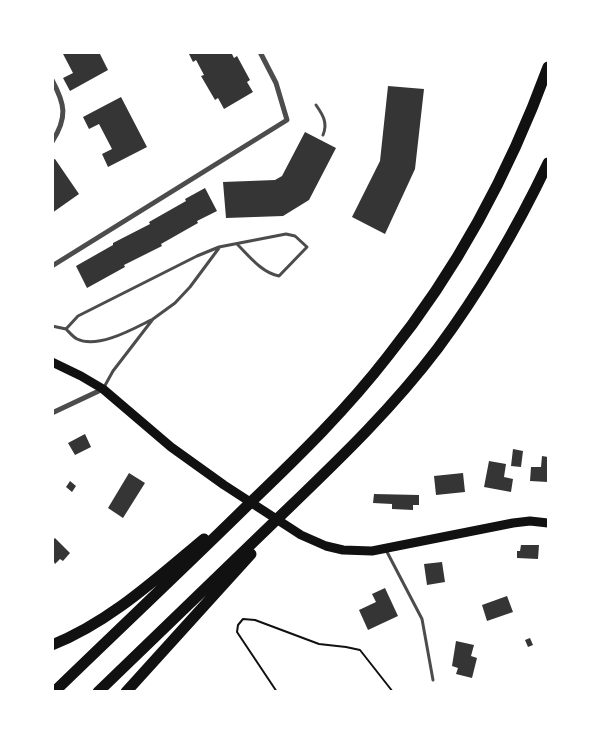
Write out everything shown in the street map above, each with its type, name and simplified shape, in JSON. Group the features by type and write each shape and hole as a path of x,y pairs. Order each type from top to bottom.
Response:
{"highway":[{"path":"54,692 324,430 368,381 407,332 446,277 479,220 520,139 548,67"},
{"path":"98,692 376,422 437,348 475,295 510,237 548,164"},
{"path":"52,645 102,618 148,586 285,469"},
{"path":"126,692 317,481"}],"main road":[{"path":"52,362 82,376 102,389 171,448 224,486 300,535 326,546 363,552 386,550 513,523 530,521 548,523"}],"street":[{"path":"52,266 287,120 276,83 260,52"},
{"path":"52,80 61,97 64,108 60,128 52,142"},
{"path":"52,413 102,389"}],"lane":[{"path":"316,105 325,120 323,135"},
{"path":"66,329 78,316 197,256 219,248 237,244 286,234 295,236 307,247 279,276 272,275 266,271 237,244"},
{"path":"52,326 66,329 76,339 90,342 124,333 153,319 175,303 190,287 219,248"},
{"path":"102,389 113,371 153,319"},
{"path":"386,550 422,619 432,680"}],"path":[{"path":"277,692 237,632 238,625 243,620 255,620 319,644 360,650 393,692"}],"building":[{"path":"62,52 99,52 108,70 70,91 63,78 73,73"},
{"path":"188,52 231,52 234,58 237,56 250,80 247,82 253,92 224,109 218,98 215,100 201,76 204,75 196,60 193,62"},
{"path":"388,86 424,89 415,169 385,234 352,217 380,161"},
{"path":"121,97 147,147 108,167 102,154 112,149 99,124 89,129 83,117"},
{"path":"305,132 336,148 309,200 283,216 226,218 223,182 275,180 282,176"},
{"path":"55,159 79,194 52,213 52,160"},
{"path":"205,188 217,211 197,221 198,223 161,244 162,246 124,265 125,267 87,288 76,266 113,245 113,243 150,224 149,222"},
{"path":"85,434 91,447 75,455 68,443"},
{"path":"513,449 523,451 521,467 511,466"},
{"path":"542,456 548,457 548,482 530,481 531,467 541,467"},
{"path":"489,461 506,464 504,477 513,479 511,492 484,487"},
{"path":"129,473 145,483 123,518 108,508"},
{"path":"463,473 465,492 436,495 434,476"},
{"path":"70,481 76,486 72,492 66,487"},
{"path":"374,494 419,495 419,505 413,505 413,510 392,509 392,504 373,503"},
{"path":"55,538 70,553 63,561 60,559 55,564 54,562 52,564 52,541"},
{"path":"521,545 539,545 538,559 517,558 517,551 520,551"},
{"path":"442,562 445,582 427,585 424,564"},
{"path":"385,588 398,616 368,630 359,610 376,602 372,594"},
{"path":"507,596 513,612 487,621 482,605"},
{"path":"530,638 533,645 528,647 525,640"},
{"path":"456,641 474,645 471,656 477,658 472,678 456,674 458,668 452,666"}]}
